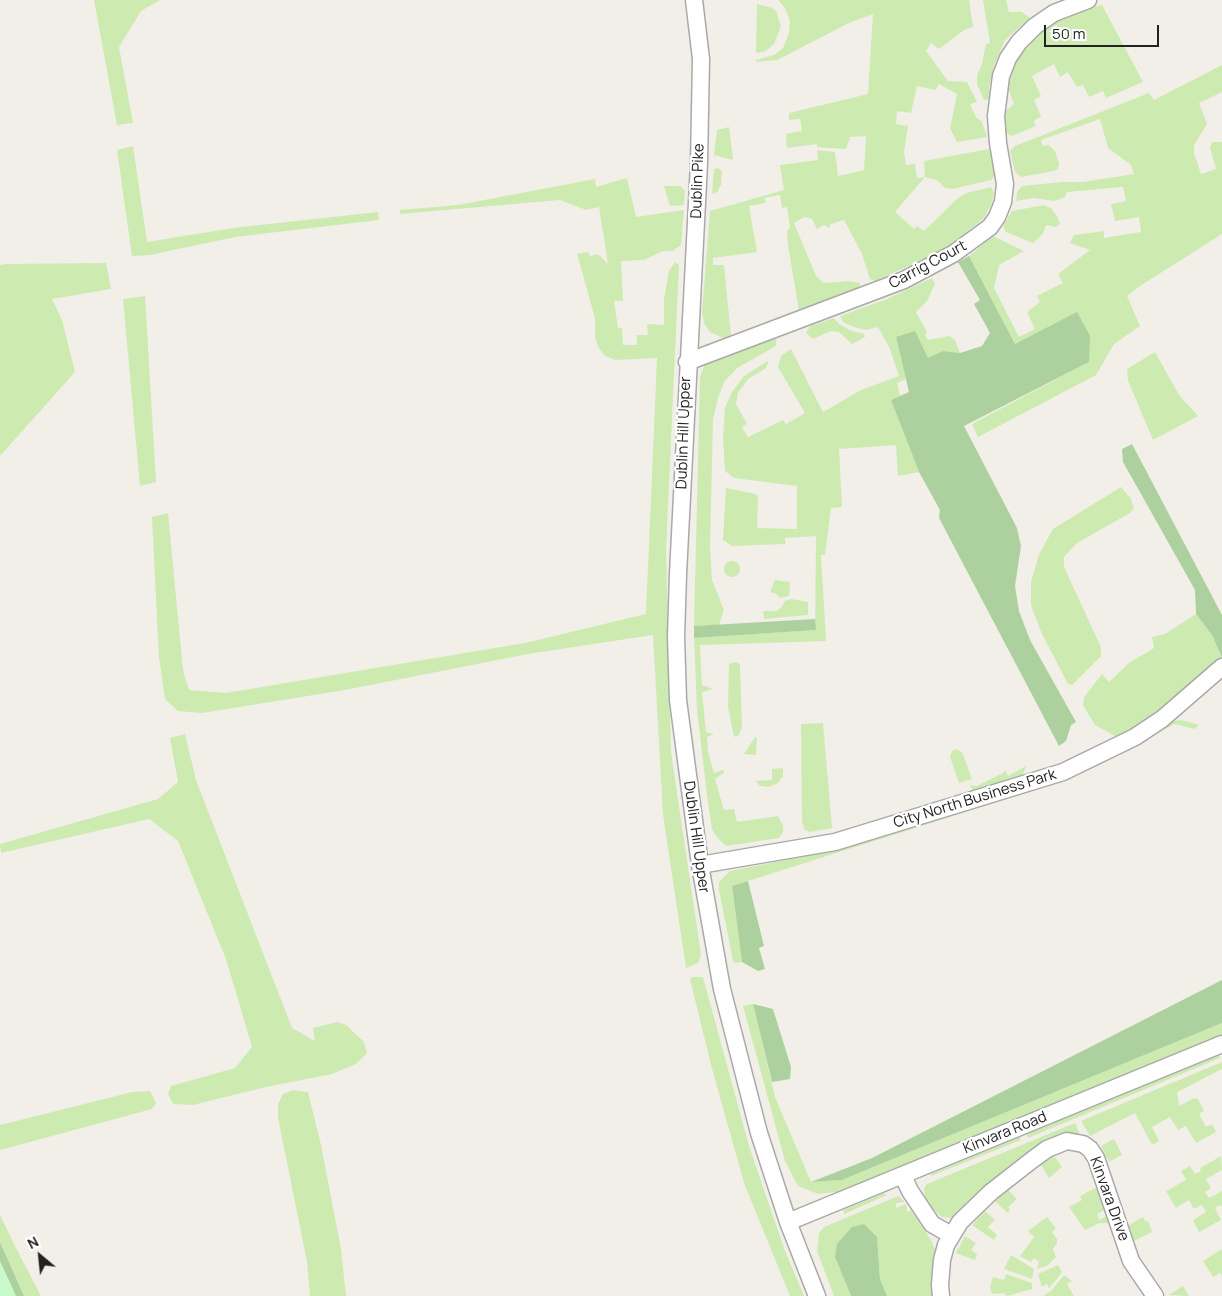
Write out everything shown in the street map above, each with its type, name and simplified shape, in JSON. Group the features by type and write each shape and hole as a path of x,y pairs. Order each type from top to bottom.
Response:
{"street":[{"name":"Dublin Pike","path":"687,362 699,162 701,59 694,0"},
{"name":"Carrig Court","path":"687,362 904,280 953,254 990,226 1000,212 1005,184 998,143 996,116 1001,76 1008,58 1019,42 1035,26 1054,13 1088,0"},
{"name":"Dublin Hill Upper","path":"687,362 676,637 678,700 700,864 710,930 728,1015 759,1133 788,1222 817,1296"},
{"name":"City North Business Park","path":"700,864 835,842 1063,772 1135,737 1162,719 1222,667"},
{"name":"Kinvara Road","path":"788,1222 1222,1044"},
{"name":"Kinvara Drive","path":"941,1296 942,1260 951,1235 972,1209 1032,1160 1058,1144 1077,1142 1090,1149 1096,1158 1132,1261 1155,1296"},
{"path":"903,1176 910,1191 932,1224 951,1235"}],"green space":[{"path":"94,0 160,0 141,11 119,47 133,123 117,125"},
{"path":"778,0 969,0 973,27 964,30 939,49 931,43 926,51 948,81 967,82 977,102 970,104 976,117 982,122 987,137 957,142 950,128 957,94 939,84 935,90 917,86 911,113 897,111 896,124 908,126 904,152 906,165 915,164 917,178 925,177 895,212 914,229 917,226 924,231 957,199 966,193 991,187 994,193 992,203 984,218 951,244 931,256 875,281 870,279 862,254 844,220 831,224 829,228 824,225 817,229 812,219 805,217 794,223 816,276 824,283 848,281 860,283 860,288 799,311 788,245 787,230 790,228 787,207 782,208 780,195 764,198 766,203 749,206 757,252 713,258 713,265 724,265 731,336 723,338 710,332 704,323 702,312 710,211 784,190 780,165 818,160 817,150 835,152 838,176 864,170 866,136 850,137 846,149 817,147 817,144 787,148 786,134 802,131 800,119 789,120 789,113 868,94 873,14 851,22 777,60 756,62 756,60 774,55 783,48 789,33 790,21 785,8"},
{"path":"983,0 1006,0 1009,12 1022,12 1030,18 1005,40 994,66 989,87 990,99 984,100 977,84 977,75 982,64 986,44 990,43"},
{"path":"757,4 776,11 781,26 774,44 766,51 756,53"},
{"path":"1102,5 1143,82 1106,98 1103,91 1089,97 1083,85 1077,87 1068,72 1060,77 1054,64 1032,76 1041,96 1034,100 1041,116 1034,121 1036,126 1012,136 1006,133 1004,119 1006,111 1014,104 1008,88 1009,83 1015,64 1024,51 1039,34 1059,20 1074,12"},
{"path":"1222,65 1222,92 1199,103 1207,124 1194,145 1194,153 1201,174 1216,169 1210,148 1212,142 1222,142 1222,234 1127,296 1140,326 1114,344 1096,375 978,437 972,424 1089,362 1077,313 1015,344 969,256 993,236 1024,251 999,265 994,288 1019,337 1035,329 1027,312 1040,302 1037,296 1063,283 1058,274 1090,250 1070,243 1074,235 1104,231 1104,238 1141,232 1139,217 1115,221 1111,204 1126,201 1123,187 1067,192 1065,197 1055,201 1033,198 1016,201 1017,192 1022,186 1083,182 1134,174 1131,165 1108,148 1100,119 1041,140 1043,146 1049,145 1055,151 1059,164 1058,169 1054,171 1021,177 1015,172 1010,151 1015,146 1149,93 1154,100"},
{"path":"729,127 733,160 714,155 717,130"},
{"path":"133,146 147,242 233,228 378,212 379,220 235,237 150,255 132,256 117,150"},
{"path":"989,149 996,174 991,180 953,189 945,188 937,180 925,177 924,161"},
{"path":"718,168 722,171 721,185 717,192 712,194 714,169"},
{"path":"627,178 636,217 684,210 681,245 673,251 663,251 644,260 621,261 623,301 614,301 618,328 622,328 623,345 637,345 637,335 648,335 647,324 664,325 664,299 669,271 675,262 679,265 666,550 671,752 701,955 698,963 686,968 663,814 653,635 528,654 345,690 202,713 178,711 165,699 159,657 152,517 168,513 183,670 189,690 226,693 525,643 646,614 657,358 616,360 605,356 598,347 595,337 595,318 577,254 588,252 590,256 598,254 608,264 599,207 586,210 560,200 400,214 400,210 458,205 595,179 596,187"},
{"path":"664,186 680,186 685,191 684,205 670,206"},
{"path":"1044,205 1052,209 1057,216 1060,224 1056,227 1046,225 1043,234 1033,243 1006,232 1003,226 1012,211"},
{"path":"969,256 1015,344 1077,312 1090,336 1089,362 964,426 1017,528 1021,546 1015,586 1019,611 1030,640 1076,722 1071,725 1066,741 1059,746 939,518 940,510 919,472 891,400 909,392 896,337 915,331 928,358 943,351 960,353 982,346 990,333 974,304 980,300 958,262"},
{"path":"106,263 111,289 52,299 62,320 75,372 0,456 0,265"},
{"path":"932,278 935,284 927,301 916,312 927,332 925,335 928,340 950,336 955,340 960,353 943,351 928,359 896,337 906,379 897,383 900,396 891,400 919,472 898,476 896,445 839,449 842,507 831,508 825,555 821,555 826,641 700,645 702,685 713,689 702,692 706,732 714,734 707,737 708,752 714,773 723,770 725,772 715,779 724,810 734,809 737,822 778,816 783,826 783,832 779,838 726,846 712,829 697,710 694,638 815,630 816,536 785,538 785,544 732,546 723,540 726,488 756,494 758,497 757,528 797,529 797,486 734,478 725,471 723,436 725,408 732,392 743,377 769,360 766,368 748,379 738,393 736,404 747,424 742,427 748,437 783,420 786,424 805,413 778,367 781,356 791,349 823,412 861,390 899,376 890,349 878,327 866,330 854,327 843,322 840,316 887,299"},
{"path":"145,296 156,482 140,486 123,299"},
{"path":"834,318 839,324 852,331 864,334 865,337 852,344 839,332 831,331 813,339 806,333 810,326"},
{"path":"776,337 776,346 737,368 724,382 718,398 713,419 710,548 712,580 724,610 719,625 694,626 700,377 704,366 710,361"},
{"path":"1155,352 1179,395 1198,416 1153,440 1128,381 1127,369"},
{"path":"1132,444 1222,615 1222,658 1212,635 1196,614 1195,590 1123,462 1122,449"},
{"path":"1121,487 1131,499 1134,508 1130,513 1077,543 1064,557 1064,567 1101,647 1101,656 1072,685 1068,684 1041,632 1031,605 1031,582 1039,554 1053,529"},
{"path":"729,561 735,561 740,566 738,575 729,577 724,572 724,566"},
{"path":"775,580 790,582 789,596 779,598 777,594 770,592"},
{"path":"791,599 808,602 808,615 764,619 763,611 776,611 781,608 785,601"},
{"path":"1196,614 1212,635 1222,658 1172,701 1130,732 1118,738 1095,725 1083,705 1084,697 1102,674 1109,682 1129,663 1154,648 1152,637 1165,634"},
{"path":"815,619 816,630 694,638 694,626"},
{"path":"736,662 740,664 742,727 739,735 734,737 728,707 729,664"},
{"path":"1181,720 1199,725 1195,729 1174,724 1121,754 1067,780 732,886 742,962 735,963 733,961 719,890 719,882 730,871 836,850 1120,752 1174,721"},
{"path":"823,723 832,828 810,832 805,830 802,822 801,724"},
{"path":"185,734 196,780 292,1028 315,1041 313,1028 337,1022 346,1025 364,1042 367,1053 356,1064 332,1074 266,1087 193,1105 173,1104 168,1094 171,1086 235,1068 252,1047 226,959 178,841 149,819 1,853 0,844 158,799 178,782 170,738"},
{"path":"755,737 757,738 756,755 744,754"},
{"path":"956,749 962,752 972,779 959,783 950,757 952,751"},
{"path":"1026,766 1022,777 973,792 970,785 977,786 1003,773 1005,770 1008,776"},
{"path":"783,768 783,776 778,783 769,787 760,786 755,781 772,780 772,769"},
{"path":"748,881 764,946 759,948 765,969 758,971 742,962 732,886"},
{"path":"693,977 703,977 749,1146 785,1251 804,1296 790,1296 744,1183 711,1065 690,979"},
{"path":"1222,980 1222,1023 842,1180 811,1182 872,1158"},
{"path":"753,1004 775,1097 811,1182 842,1180 1222,1023 1222,1035 839,1193 818,1194 798,1186 785,1161 743,1006"},
{"path":"753,1004 773,1009 791,1067 790,1079 772,1082"},
{"path":"1219,1054 1220,1058 1028,1138 1027,1134"},
{"path":"1222,1062 1222,1069 1177,1092 1179,1106 1194,1098 1198,1099 1204,1111 1199,1114 1206,1127 1212,1124 1216,1132 1196,1143 1186,1126 1178,1130 1170,1117 1152,1127 1159,1141 1152,1145 1135,1113 1090,1136 1081,1121"},
{"path":"293,1090 308,1092 321,1145 341,1249 346,1296 310,1296 307,1262 278,1118 278,1104 283,1094"},
{"path":"150,1091 156,1103 152,1109 0,1150 0,1125 132,1092"},
{"path":"1075,1123 1081,1137 952,1218 942,1217 928,1205 924,1188 927,1184"},
{"path":"1020,1137 1021,1140 931,1176 931,1174"},
{"path":"1114,1139 1122,1155 1109,1162 1101,1146"},
{"path":"1054,1156 1062,1167 1049,1178 1041,1165"},
{"path":"1221,1156 1222,1170 1206,1179 1211,1188 1205,1192 1209,1198 1222,1191 1222,1207 1220,1205 1215,1208 1221,1220 1199,1232 1193,1220 1206,1212 1202,1205 1194,1209 1189,1200 1176,1208 1166,1191 1186,1180 1181,1171 1190,1166 1195,1174 1201,1171 1200,1168"},
{"path":"1097,1187 1105,1210 1097,1214 1099,1220 1107,1216 1109,1223 1100,1223 1085,1230 1069,1207 1082,1200 1080,1196"},
{"path":"1008,1190 1017,1199 1008,1207 1010,1210 1008,1213 995,1201"},
{"path":"884,1193 887,1195 844,1214 843,1210"},
{"path":"898,1196 905,1202 896,1203 896,1208 906,1204 907,1212 911,1210 931,1240 936,1252 933,1263 934,1296 887,1296 880,1279 877,1237 835,1257 851,1296 834,1296 817,1251 819,1233 824,1227"},
{"path":"985,1211 995,1220 988,1227 997,1235 994,1240 972,1225"},
{"path":"0,1215 41,1296 24,1296 0,1242"},
{"path":"1047,1217 1056,1228 1052,1232 1057,1239 1053,1249 1056,1257 1047,1266 1037,1269 1039,1262 1034,1258 1031,1262 1020,1256 1034,1237 1028,1231"},
{"path":"1143,1217 1145,1221 1148,1221 1152,1232 1134,1241 1129,1225"},
{"path":"864,1224 877,1237 880,1279 887,1296 851,1296 835,1257 837,1244 852,1227"},
{"path":"965,1236 976,1243 971,1250 977,1254 975,1260 956,1253"},
{"path":"0,1242 24,1296 7,1296 0,1280"},
{"path":"1222,1249 1222,1276 1220,1273 1213,1277 1203,1261"},
{"path":"1011,1255 1034,1269 1032,1279 1004,1269"},
{"path":"0,1261 16,1296 0,1296"},
{"path":"1058,1265 1062,1272 1057,1279 1049,1288 1047,1284 1042,1287 1038,1274"},
{"path":"1006,1274 1032,1283 1032,1289 1007,1296 1004,1293 992,1294 990,1288 993,1277 1004,1280"},
{"path":"1064,1275 1072,1281 1067,1284 1074,1296 1043,1296 1051,1291"},
{"path":"1183,1286 1189,1296 1169,1295"}]}
